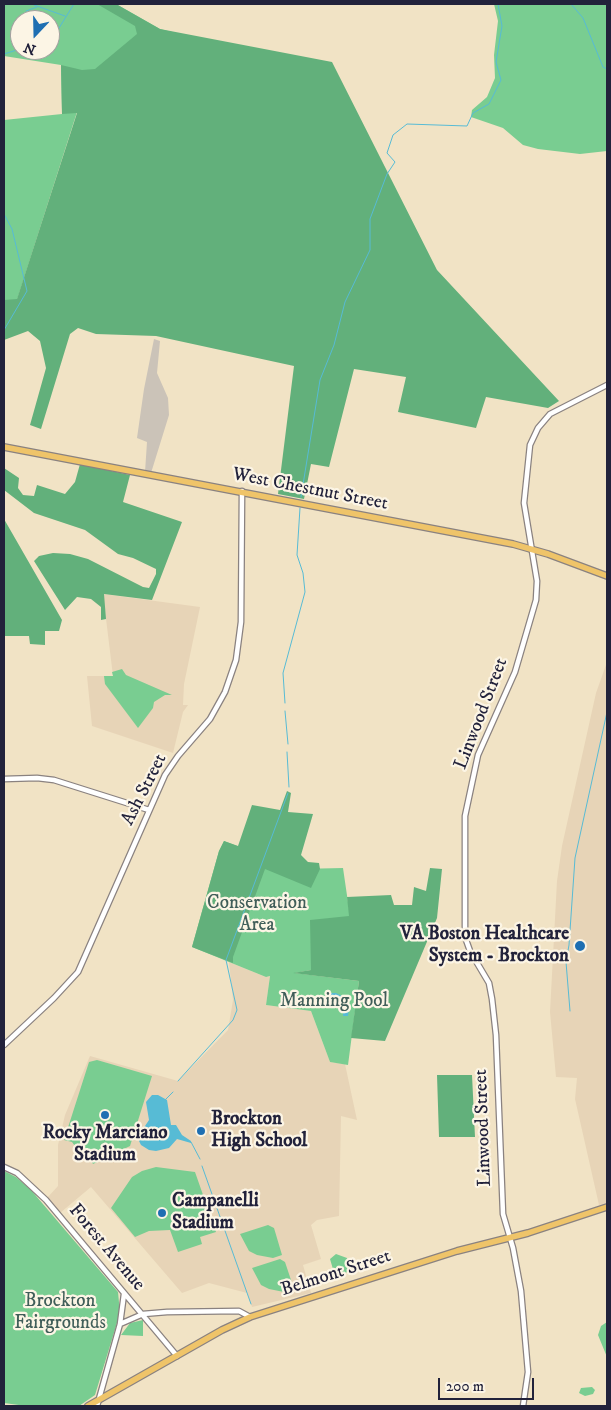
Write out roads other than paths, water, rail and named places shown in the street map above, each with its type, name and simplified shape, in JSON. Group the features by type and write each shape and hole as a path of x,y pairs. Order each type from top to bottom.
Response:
{"main road":[{"name":"West Chestnut Street","path":"4,447 242,491 530,549 607,576"},
{"name":"Belmont Street","path":"88,1406 98,1404 177,1356 250,1317 457,1251 509,1238 607,1207"}],"street":[{"name":"Linwood Street","path":"523,1406 529,1378 524,1314 513,1248 503,1214 496,1035 492,999 488,980 470,951 465,937 465,826 477,759 515,672 536,600 537,584 524,503 526,460 533,436 550,414 607,385"},
{"name":"Ash Street","path":"4,1045 54,998 78,972 173,762 216,709 233,672 242,608 242,491"},
{"path":"4,779 36,778 54,780 150,810"},
{"name":"Forest Avenue","path":"4,1167 17,1173 46,1200 177,1356"},
{"path":"98,1404 120,1324 124,1294"},
{"path":"120,1324 143,1314 240,1311 250,1317"}],"water":[{"path":"330,993 336,993 344,997 346,1000 342,1003 350,1004 348,1016 343,1016 343,1010 339,1009 340,999 333,1002 328,999"},
{"path":"152,1095 158,1095 167,1100 171,1125 176,1125 182,1135 191,1143 177,1139 169,1148 156,1151 149,1150 141,1145 139,1141 141,1132 149,1120 146,1102"}],"waterway":[{"path":"60,26 74,4"},
{"path":"301,497 320,380 334,345 345,302 370,250 370,219 387,174 395,162 387,153 393,135 407,124 467,126 473,113 489,104 501,80 496,62 502,26 498,4"},
{"path":"571,4 583,18 603,67 607,69"},
{"path":"34,5 65,16"},
{"path":"29,10 37,7"},
{"path":"4,54 10,52"},
{"path":"4,214 12,229 27,291 4,330"},
{"path":"285,703 283,673 305,592 303,573 297,555 300,508"},
{"path":"285,711 288,744"},
{"path":"570,1011 566,962 569,945 575,858 607,712"},
{"path":"287,752 289,787"},
{"path":"178,1081 233,1020 237,1010 226,960 288,793"},
{"path":"164,1101 173,1092"},
{"path":"191,1142 200,1159"},
{"path":"202,1166 251,1304"}],"place":[{"name":"VA Boston Healthcare System - Brockton","path":"580,946"},
{"name":"Rocky Marciano Stadium","path":"105,1115"},
{"name":"Brockton High School","path":"201,1131"},
{"name":"Campanelli Stadium","path":"162,1213"}],"park label":[{"name":"Conservation Area","path":"257,915"},
{"name":"Manning Pool","path":"334,1002"},
{"name":"Brockton Fairgrounds","path":"60,1313"}]}
